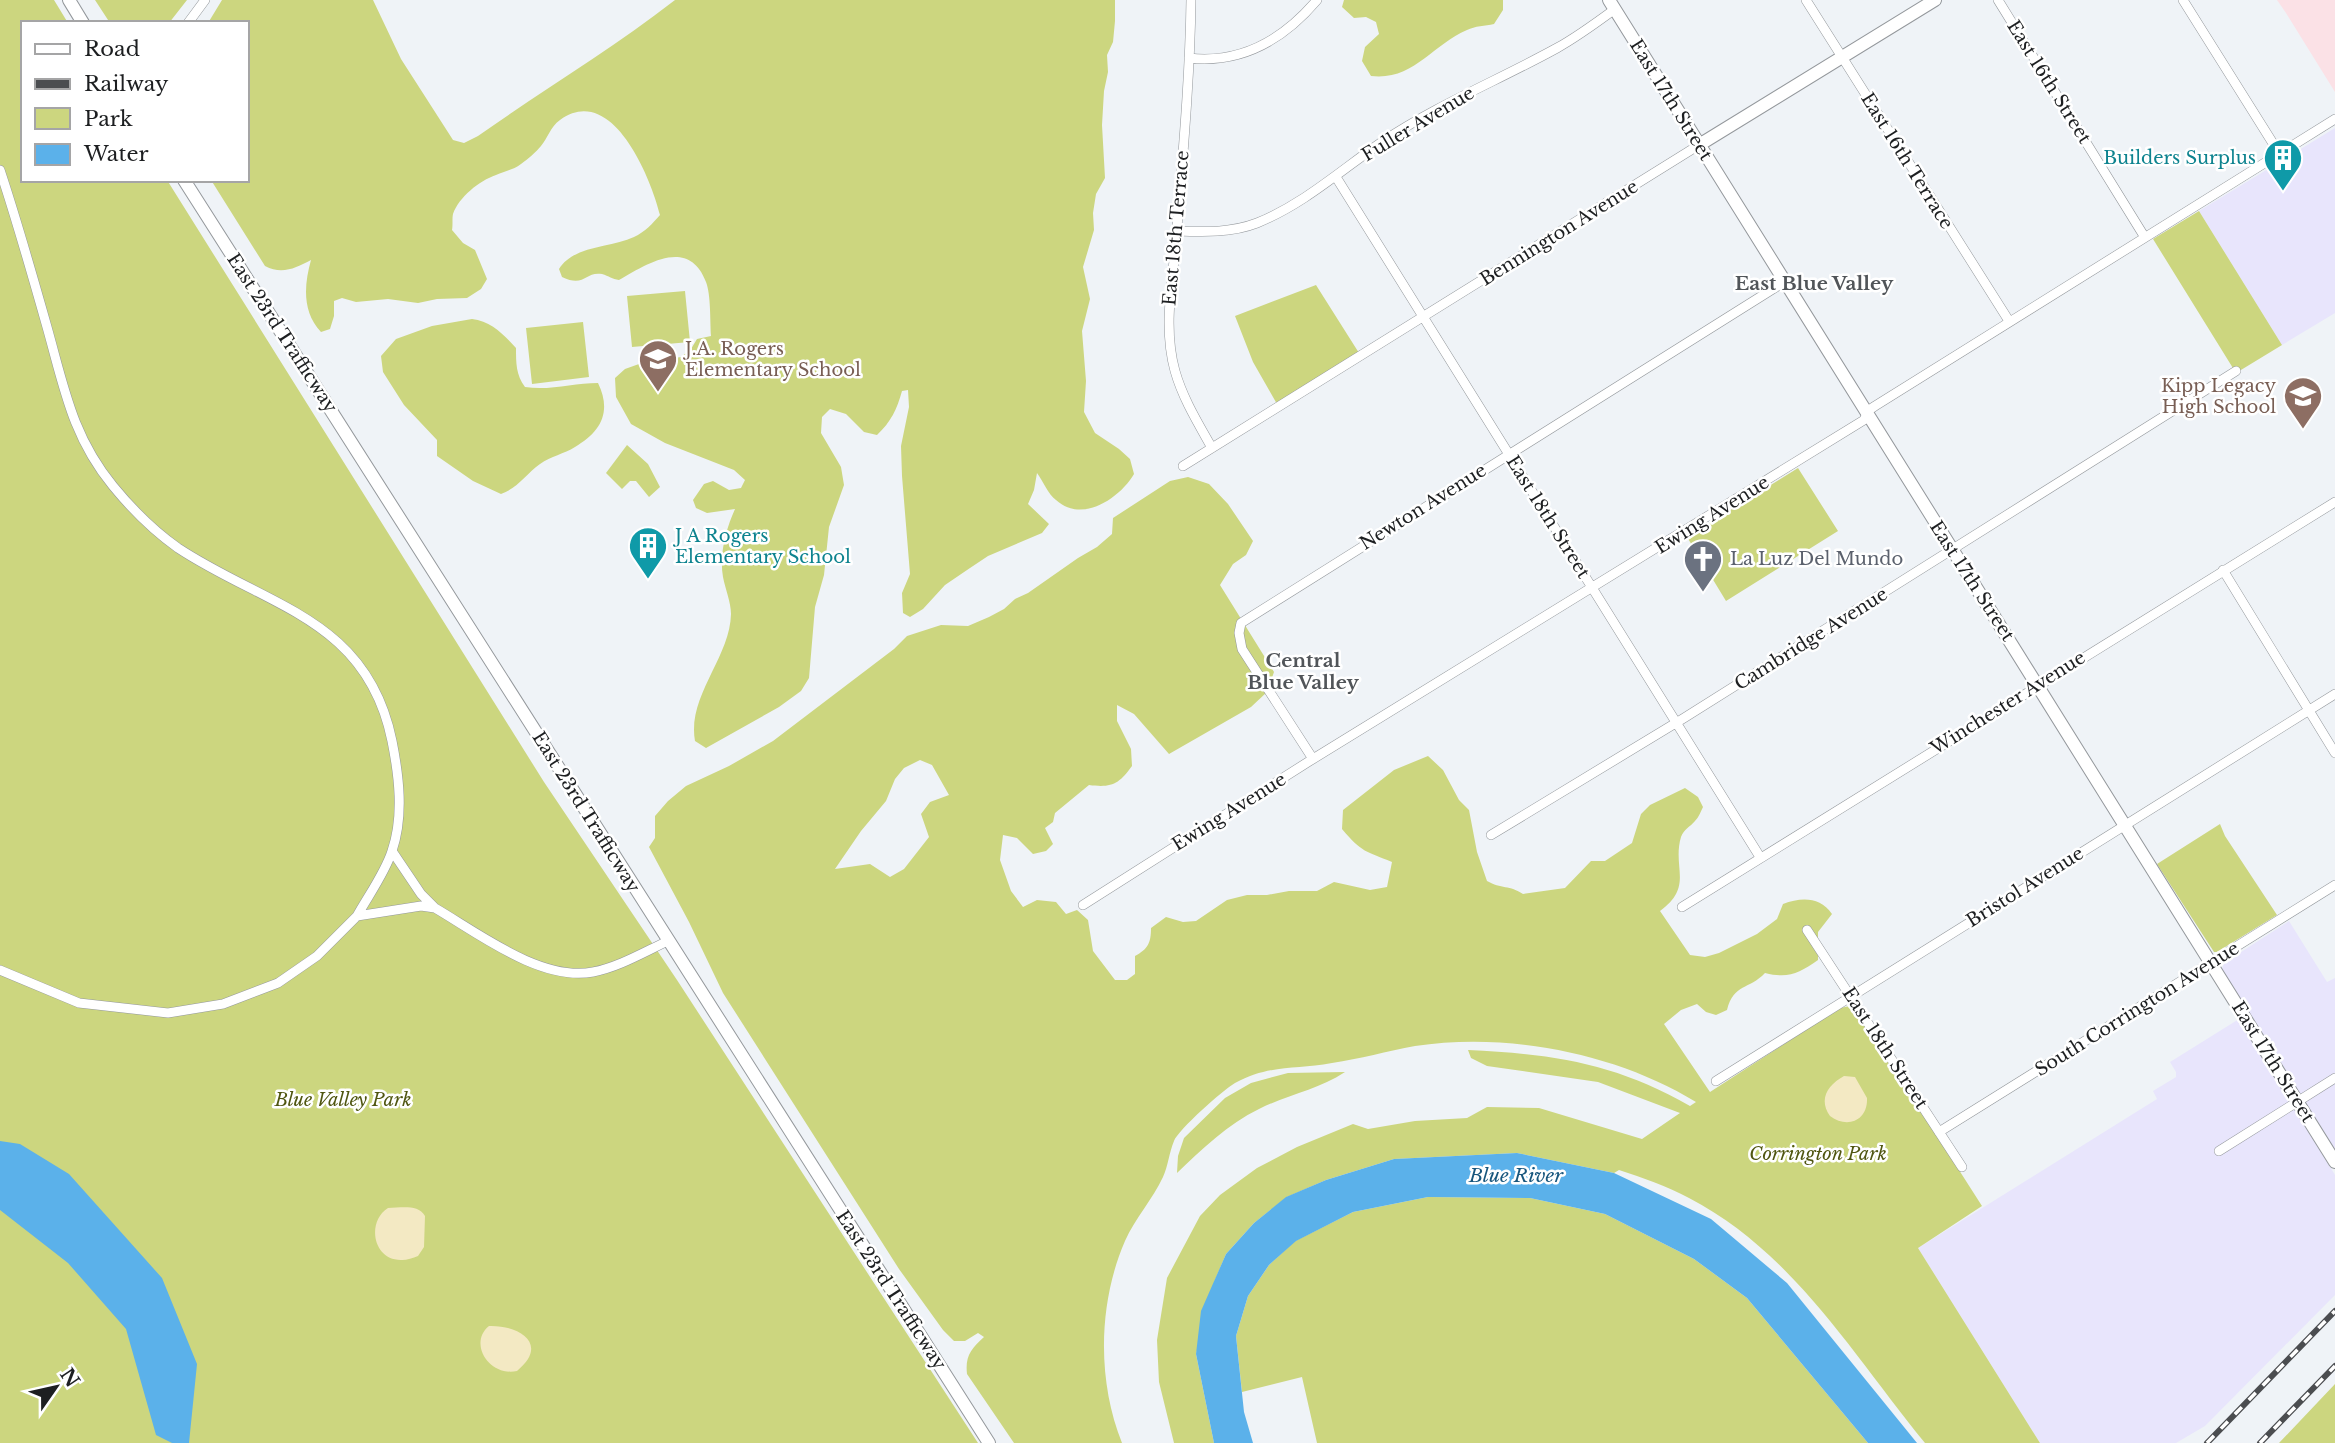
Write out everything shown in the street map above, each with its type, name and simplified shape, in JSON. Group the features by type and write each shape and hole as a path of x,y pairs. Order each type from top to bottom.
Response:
{"street":[{"path":"69,0 82,21"},
{"path":"189,21 205,0"},
{"name":"East 18th Terrace","path":"1191,0 1169,326 1175,371 1189,406 1212,448"},
{"path":"1189,58 1209,61 1262,47 1296,24 1317,0"},
{"name":"East 16th Terrace","path":"1806,0 2009,321"},
{"name":"Bennington Avenue","path":"1183,466 1935,0"},
{"name":"East 16th Street","path":"1997,0 2144,236"},
{"path":"2183,0 2278,153"},
{"name":"East 17th Street","path":"1612,5 2039,684 2335,1162"},
{"name":"Fuller Avenue","path":"1177,231 1217,232 1254,225 1285,210 1336,177 1382,142 1459,97 1558,48 1612,5"},
{"name":"Ewing Avenue","path":"1083,905 1313,759 1864,420 1869,410 2335,119"},
{"path":"0,170 72,418 89,453 113,486 149,524 177,547 318,624 351,654 374,690 387,719 398,773 398,815 392,851 357,916 317,956 278,983 223,1004 167,1013 79,1003 0,970"},
{"name":"East 18th Street","path":"1336,177 1760,857"},
{"name":"East 23rd Trafficway","path":"185,182 989,1443"},
{"name":"Newton Avenue","path":"1313,759 1242,649 1238,634 1241,623 1784,282"},
{"name":"Cambridge Avenue","path":"1491,835 1953,551 2236,371"},
{"name":"Winchester Avenue","path":"1682,906 2335,502"},
{"path":"2224,570 2335,753"},
{"name":"Bristol Avenue","path":"1716,1081 2335,694"},
{"path":"392,851 421,894 435,908 529,963 563,972 592,972 668,941"},
{"name":"South Corrington Avenue","path":"1939,1132 2335,885"},
{"path":"357,916 421,906 435,908"},
{"name":"East 18th Street","path":"1807,930 1962,1167"},
{"path":"2219,1151 2335,1078"}],"shaded area":[{"path":"2277,0 2335,0 2335,92 2286,13"},
{"path":"2335,128 2335,313 2282,345 2199,211"},
{"path":"2289,921 2327,982 2335,978 2335,1149 2222,969 2224,963"},
{"path":"2239,1019 2335,1175 2335,1295 2205,1426 2176,1443 2040,1443 1918,1248 2157,1099 2153,1091 2176,1077 2170,1062"}],"green space":[{"name":"Blue Valley Park","path":"0,0 54,0 67,21 21,21 21,182 168,182 544,782 677,980 978,1443 0,1443"},
{"path":"95,0 187,0 171,21 109,21"},
{"path":"222,0 373,0 401,59 453,140 464,143 675,0 1115,0 1113,42 1107,55 1108,72 1102,125 1105,178 1096,194 1094,230 1083,267 1090,299 1082,331 1086,381 1084,412 1095,433 1130,459 1134,474 1120,492 1110,499 1088,509 1077,509 1066,507 1053,497 1037,473 1028,504 1049,524 1042,533 988,556 945,585 923,609 910,617 903,613 902,593 910,574 901,446 909,407 908,390 902,391 893,415 877,435 864,432 846,414 830,409 822,417 821,433 841,467 844,485 829,527 824,575 815,607 809,678 801,691 779,707 706,748 695,741 694,724 697,708 729,630 731,609 723,577 722,559 726,533 735,509 707,513 696,508 693,500 704,484 713,481 729,490 741,488 745,480 734,470 665,443 631,424 616,397 615,378 625,369 639,364 681,357 691,349 697,339 711,336 708,287 699,268 689,260 679,257 655,261 619,280 596,274 576,281 570,280 562,277 559,269 574,255 583,251 625,241 638,235 660,215 648,179 626,139 612,124 596,114 579,112 560,120 529,158 515,168 477,185 456,208 452,230 463,243 475,250 487,279 481,289 467,298 418,303 388,299 356,302 342,298 334,301 334,316 330,329 321,332 310,316 306,298 311,260 283,270 265,266 212,182 248,182 248,21 209,21"},
{"path":"1344,0 1503,0 1503,10 1494,24 1470,29 1455,36 1411,68 1386,76 1371,76 1362,61 1365,47 1379,34 1376,22 1366,17 1354,18 1342,7"},
{"path":"2199,211 2282,345 2236,373 2153,239"},
{"path":"1316,285 1359,353 1277,404 1253,362 1235,316"},
{"path":"685,291 690,342 632,347 627,296"},
{"path":"472,319 491,326 516,348 518,373 525,387 598,383 604,403 601,420 592,435 540,464 517,485 501,494 473,481 437,456 437,440 404,405 383,372 381,356 396,339 432,326"},
{"path":"583,322 589,377 532,384 526,328"},
{"path":"627,445 648,464 660,487 649,497 636,481 630,481 622,489 606,473"},
{"path":"1798,468 1838,531 1726,601 1687,537"},
{"name":"Corrington Park","path":"1188,477 1209,484 1228,504 1253,541 1246,555 1233,564 1220,585 1274,672 1267,692 1251,707 1169,754 1134,714 1117,705 1117,721 1131,749 1132,766 1127,772 1119,781 1109,785 1089,785 1055,813 1053,822 1045,828 1053,844 1046,851 1033,854 1017,838 1003,835 1000,860 1011,891 1023,907 1037,900 1056,902 1066,914 1077,910 1088,920 1093,951 1115,980 1127,980 1135,974 1135,956 1148,945 1151,928 1166,917 1183,922 1196,921 1227,900 1247,895 1317,891 1334,882 1370,890 1387,887 1392,862 1365,850 1349,837 1342,829 1343,810 1394,770 1428,756 1443,770 1459,800 1469,810 1477,852 1487,881 1523,894 1565,888 1591,861 1605,861 1632,843 1641,814 1650,805 1685,788 1698,797 1703,807 1681,837 1679,885 1670,902 1660,911 1690,955 1705,957 1719,953 1757,934 1777,919 1783,904 1810,900 1822,904 1832,914 1818,932 1818,960 1811,965 1787,975 1765,973 1738,991 1727,1010 1716,1015 1706,1012 1697,1004 1681,1010 1664,1024 1710,1092 1840,1008 1850,1006 1856,1009 1982,1206 1918,1248 2040,1443 1925,1443 1819,1308 1760,1247 1726,1220 1681,1194 1619,1170 1614,1173 1517,1153 1394,1159 1326,1180 1287,1197 1254,1223 1226,1254 1215,1280 1196,1354 1214,1443 1174,1443 1159,1382 1157,1340 1167,1278 1200,1216 1220,1195 1257,1168 1297,1147 1353,1124 1368,1129 1415,1121 1467,1118 1487,1107 1539,1108 1642,1139 1680,1113 1598,1082 1487,1066 1471,1058 1468,1050 1528,1054 1583,1063 1636,1080 1690,1106 1696,1102 1631,1071 1560,1050 1487,1042 1450,1042 1415,1046 1319,1065 1271,1070 1248,1077 1221,1093 1177,1136 1163,1177 1129,1233 1116,1265 1104,1342 1108,1394 1122,1443 1014,1443 967,1374 970,1353 984,1337 978,1333 965,1341 954,1341 899,1269 723,993 649,847 655,838 655,816 686,786 773,741 894,649 907,636 941,625 968,626 1004,609 1015,599 1097,547 1112,534 1113,518 1170,481","holes":["920,760 932,765 949,795 930,802 921,814 929,837 904,869 890,877 870,864 835,869 886,801 895,779 904,768"]},
{"path":"2220,824 2225,836 2277,915 2214,952 2157,864"},
{"path":"1345,1072 1248,1115 1216,1138 1177,1173 1178,1156 1184,1138 1225,1098 1251,1083 1288,1073"},
{"path":"1428,1197 1530,1198 1605,1214 1694,1259 1747,1298 1868,1443 1317,1443 1302,1377 1242,1392 1236,1336 1248,1296 1269,1265 1295,1241 1353,1212"},
{"path":"2335,1384 2335,1443 2279,1443"}],"sand":[{"path":"1844,1076 1855,1077 1867,1098 1864,1112 1849,1122 1830,1116 1825,1104 1829,1088"},
{"path":"388,1208 414,1208 425,1216 424,1247 418,1256 404,1260 392,1259 379,1248 375,1231 377,1222"},
{"path":"489,1326 511,1329 527,1338 531,1352 527,1361 517,1371 498,1369 485,1357 481,1341"}],"water":[{"path":"0,1141 20,1144 69,1174 162,1278 197,1364 189,1443 172,1443 156,1435 126,1329 68,1263 0,1210"},
{"name":"Blue River","path":"1517,1153 1614,1173 1711,1219 1787,1283 1917,1443 1868,1443 1747,1298 1694,1259 1605,1214 1530,1198 1428,1197 1353,1212 1296,1241 1269,1265 1248,1296 1236,1336 1244,1412 1253,1443 1214,1443 1196,1354 1201,1311 1226,1254 1254,1223 1286,1197 1326,1180 1394,1159"}],"railway":[{"path":"2207,1443 2335,1311"},
{"path":"2260,1443 2335,1366"}],"place":[{"name":"Builders Surplus","path":"2283,192"},
{"name":"J.A. Rogers Elementary School","path":"658,393"},
{"name":"Kipp Legacy High School","path":"2303,430"},
{"name":"J A Rogers Elementary School","path":"648,580"},
{"name":"La Luz Del Mundo","path":"1703,593"}],"district":[{"name":"East Blue Valley","path":"1814,283"},
{"name":"Central Blue Valley","path":"1303,671"}]}
